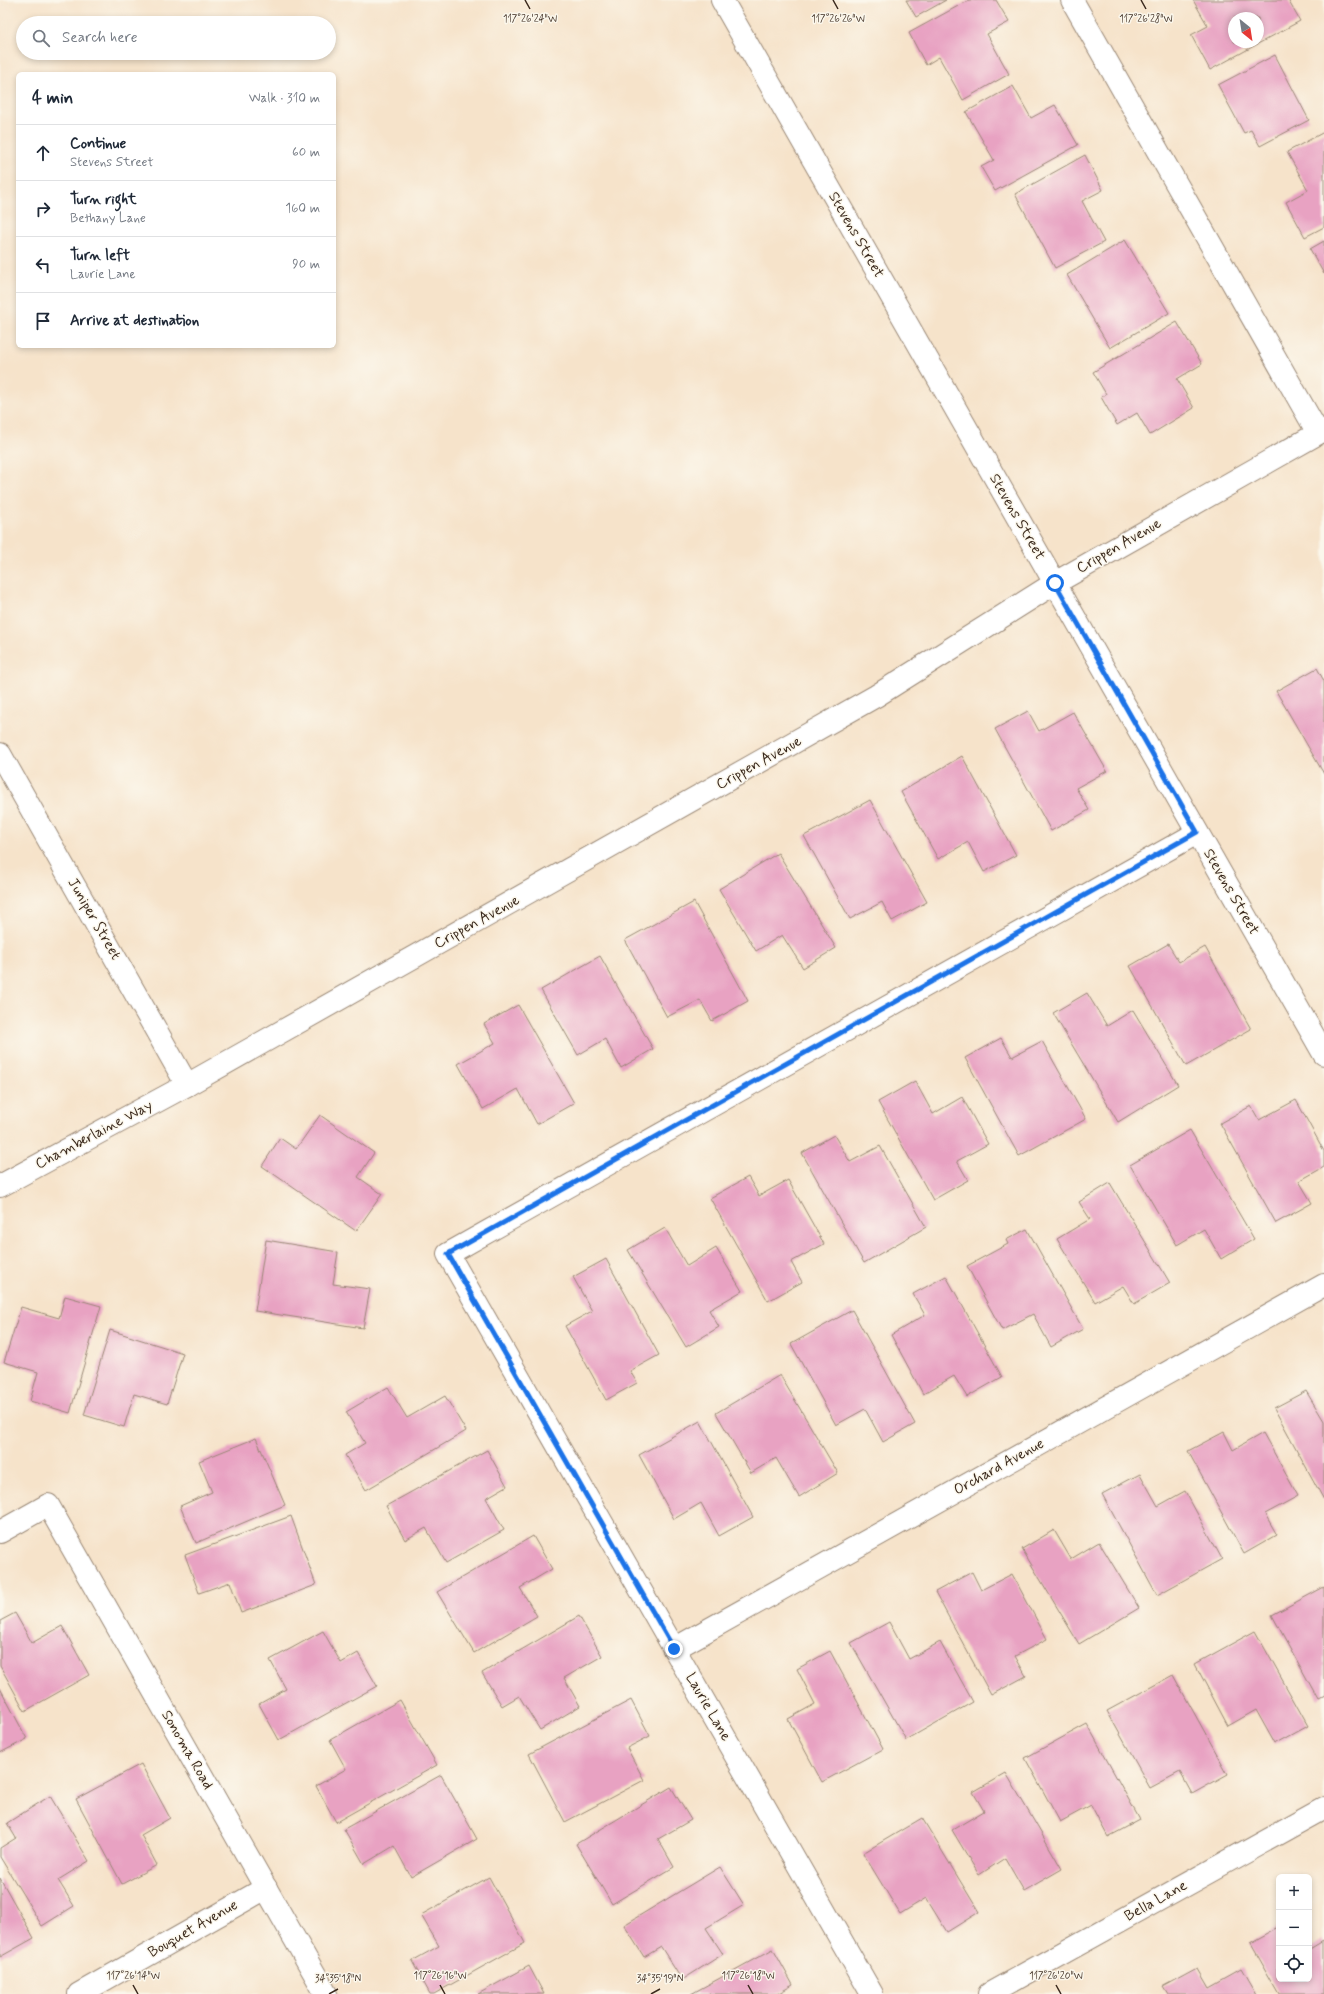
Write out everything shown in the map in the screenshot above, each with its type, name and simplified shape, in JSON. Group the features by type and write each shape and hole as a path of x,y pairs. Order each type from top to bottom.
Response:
{"street":[{"name":"Stevens Street","path":"722,0 1324,1054"},
{"path":"1072,0 1321,432"},
{"name":"Crippen Avenue","path":"188,1085 869,700 1055,583 1321,432"},
{"name":"Juniper Street","path":"0,754 188,1085"},
{"name":"Laurie Lane","path":"872,1994 448,1254 1197,832"},
{"name":"Chamberlaine Way","path":"0,1186 188,1085"},
{"name":"Orchard Avenue","path":"674,1649 1324,1286"},
{"name":"Sonoma Road","path":"0,1532 48,1505 326,1994"},
{"name":"Bella Lane","path":"988,1994 1324,1808"},
{"name":"Bouquet Avenue","path":"79,1994 266,1888"}],"building":[{"path":"906,0 946,0 916,17"},
{"path":"969,0 996,0 1009,22 987,34 1009,74 963,100 939,57 926,65 909,33"},
{"path":"1193,0 1288,0 1300,21 1264,41 1264,12 1228,12 1228,48 1250,48 1210,70 1191,35 1208,26"},
{"path":"1275,55 1309,120 1260,146 1251,130 1244,133 1218,85"},
{"path":"1013,86 1031,118 1055,105 1078,145 995,191 981,167 994,160 966,112"},
{"path":"1324,132 1324,227 1305,237 1286,202 1308,190 1287,152"},
{"path":"1085,155 1103,190 1082,201 1104,242 1055,268 1015,194"},
{"path":"1125,240 1169,313 1110,348 1067,275"},
{"path":"1324,241 1324,274 1310,249"},
{"path":"1177,322 1202,364 1177,379 1194,408 1150,435 1137,413 1117,425 1101,397 1106,394 1093,372"},
{"path":"1317,668 1324,681 1324,774 1276,691"},
{"path":"1028,711 1039,731 1073,712 1107,771 1076,788 1089,810 1051,831 995,729"},
{"path":"962,756 1016,855 984,872 968,842 938,859 901,792"},
{"path":"870,800 927,902 892,921 882,902 850,919 804,836"},
{"path":"778,853 836,948 803,968 782,935 756,951 719,889"},
{"path":"694,902 748,1001 712,1021 700,1000 667,1017 625,940"},
{"path":"1168,944 1179,962 1205,947 1251,1029 1186,1066 1130,966"},
{"path":"600,956 653,1049 621,1068 605,1039 578,1055 541,990"},
{"path":"1087,993 1107,1026 1133,1010 1178,1085 1118,1122 1053,1013"},
{"path":"518,1005 574,1103 537,1124 518,1089 483,1109 458,1064 495,1043 484,1024"},
{"path":"1001,1038 1012,1057 1042,1041 1086,1119 1019,1156 965,1058"},
{"path":"915,1081 933,1114 962,1097 988,1144 957,1161 968,1180 933,1200 878,1102"},
{"path":"1296,1100 1324,1151 1324,1167 1299,1181 1312,1203 1276,1223 1220,1123 1251,1106 1259,1120"},
{"path":"320,1115 374,1153 358,1177 382,1194 356,1231 262,1166 280,1138 296,1149"},
{"path":"1190,1130 1254,1239 1221,1259 1204,1229 1177,1245 1130,1165"},
{"path":"834,1135 850,1162 880,1146 926,1227 864,1263 802,1153"},
{"path":"748,1177 759,1196 788,1180 824,1244 791,1262 802,1282 768,1301 710,1198"},
{"path":"1110,1183 1170,1283 1134,1304 1123,1286 1095,1302 1057,1239 1090,1219 1079,1202"},
{"path":"665,1228 687,1266 716,1248 742,1291 709,1310 719,1327 686,1347 628,1250"},
{"path":"1027,1229 1083,1329 1051,1347 1033,1314 1002,1330 967,1266 1008,1244 1006,1240"},
{"path":"266,1240 338,1252 333,1284 370,1289 363,1328 255,1311"},
{"path":"606,1259 659,1355 630,1371 637,1383 606,1400 565,1326 592,1311 573,1277"},
{"path":"946,1276 1002,1377 967,1397 954,1376 923,1394 891,1335 925,1315 913,1294"},
{"path":"65,1296 101,1306 70,1413 30,1401 38,1372 4,1362 21,1307 59,1318"},
{"path":"852,1310 915,1424 883,1442 865,1409 836,1425 791,1344"},
{"path":"110,1330 183,1353 167,1404 134,1394 124,1427 84,1415"},
{"path":"780,1375 838,1473 799,1497 776,1458 751,1473 716,1413"},
{"path":"388,1387 407,1418 445,1396 466,1431 366,1490 345,1455 365,1443 346,1412"},
{"path":"1306,1391 1324,1421 1324,1500 1274,1408"},
{"path":"700,1421 753,1517 719,1536 701,1503 674,1519 639,1455"},
{"path":"1224,1432 1233,1450 1263,1433 1298,1496 1265,1514 1277,1535 1244,1554 1188,1451"},
{"path":"256,1438 285,1505 196,1543 180,1506 212,1492 199,1461"},
{"path":"487,1450 507,1486 486,1498 504,1530 446,1563 426,1528 405,1540 386,1506"},
{"path":"1140,1474 1158,1506 1185,1491 1222,1559 1157,1595 1102,1494"},
{"path":"291,1516 316,1585 241,1613 230,1582 199,1593 185,1555"},
{"path":"1054,1530 1071,1559 1099,1542 1139,1608 1079,1644 1022,1549"},
{"path":"533,1536 552,1569 520,1588 537,1616 474,1653 437,1592"},
{"path":"972,1572 981,1590 1012,1574 1047,1639 1015,1656 1026,1676 991,1695 935,1592"},
{"path":"1324,1587 1324,1696 1318,1699 1272,1615"},
{"path":"15,1613 32,1643 62,1626 89,1675 25,1711 0,1666 0,1621"},
{"path":"579,1616 602,1656 564,1678 580,1706 540,1730 519,1696 502,1706 482,1673"},
{"path":"889,1622 909,1659 940,1642 973,1702 906,1740 851,1643"},
{"path":"323,1631 341,1663 358,1653 377,1686 279,1740 259,1704 286,1689 270,1660"},
{"path":"1255,1631 1308,1726 1275,1744 1256,1710 1228,1726 1195,1664"},
{"path":"830,1651 883,1749 822,1782 788,1719 815,1704 797,1669"},
{"path":"1173,1675 1228,1774 1192,1794 1180,1772 1150,1788 1107,1711"},
{"path":"0,1688 27,1739 0,1753"},
{"path":"400,1700 437,1765 336,1822 316,1786 346,1769 330,1740"},
{"path":"631,1700 650,1736 627,1748 644,1780 565,1822 529,1754"},
{"path":"1087,1724 1140,1820 1108,1837 1091,1805 1060,1822 1025,1758"},
{"path":"141,1764 170,1818 141,1835 157,1865 122,1884 76,1799"},
{"path":"1006,1773 1062,1869 1024,1891 1005,1858 979,1875 952,1830 984,1811 973,1792"},
{"path":"441,1775 477,1839 411,1877 394,1846 364,1864 344,1829"},
{"path":"671,1787 691,1820 658,1839 674,1867 612,1904 576,1844"},
{"path":"50,1796 89,1861 58,1880 74,1906 42,1926 0,1857 0,1848 16,1838 7,1823"},
{"path":"922,1818 979,1912 947,1932 926,1898 900,1914 863,1853"},
{"path":"720,1867 744,1905 706,1928 723,1954 682,1980 661,1947 644,1957 624,1925"},
{"path":"489,1877 525,1943 434,1994 430,1994 412,1961 439,1946 421,1915"},
{"path":"0,1878 34,1938 0,1957"},
{"path":"1276,1929 1276,1982 1312,1982 1312,1947 1324,1940 1324,1994 1279,1994 1250,1943"},
{"path":"773,1949 793,1985 777,1994 691,1994"},
{"path":"529,1966 544,1994 478,1994"},
{"path":"1198,1967 1209,1986 1241,1968 1256,1994 1168,1994 1163,1986"}],"route":[{"path":"674,1649 448,1254 1197,832 1055,583"}]}
